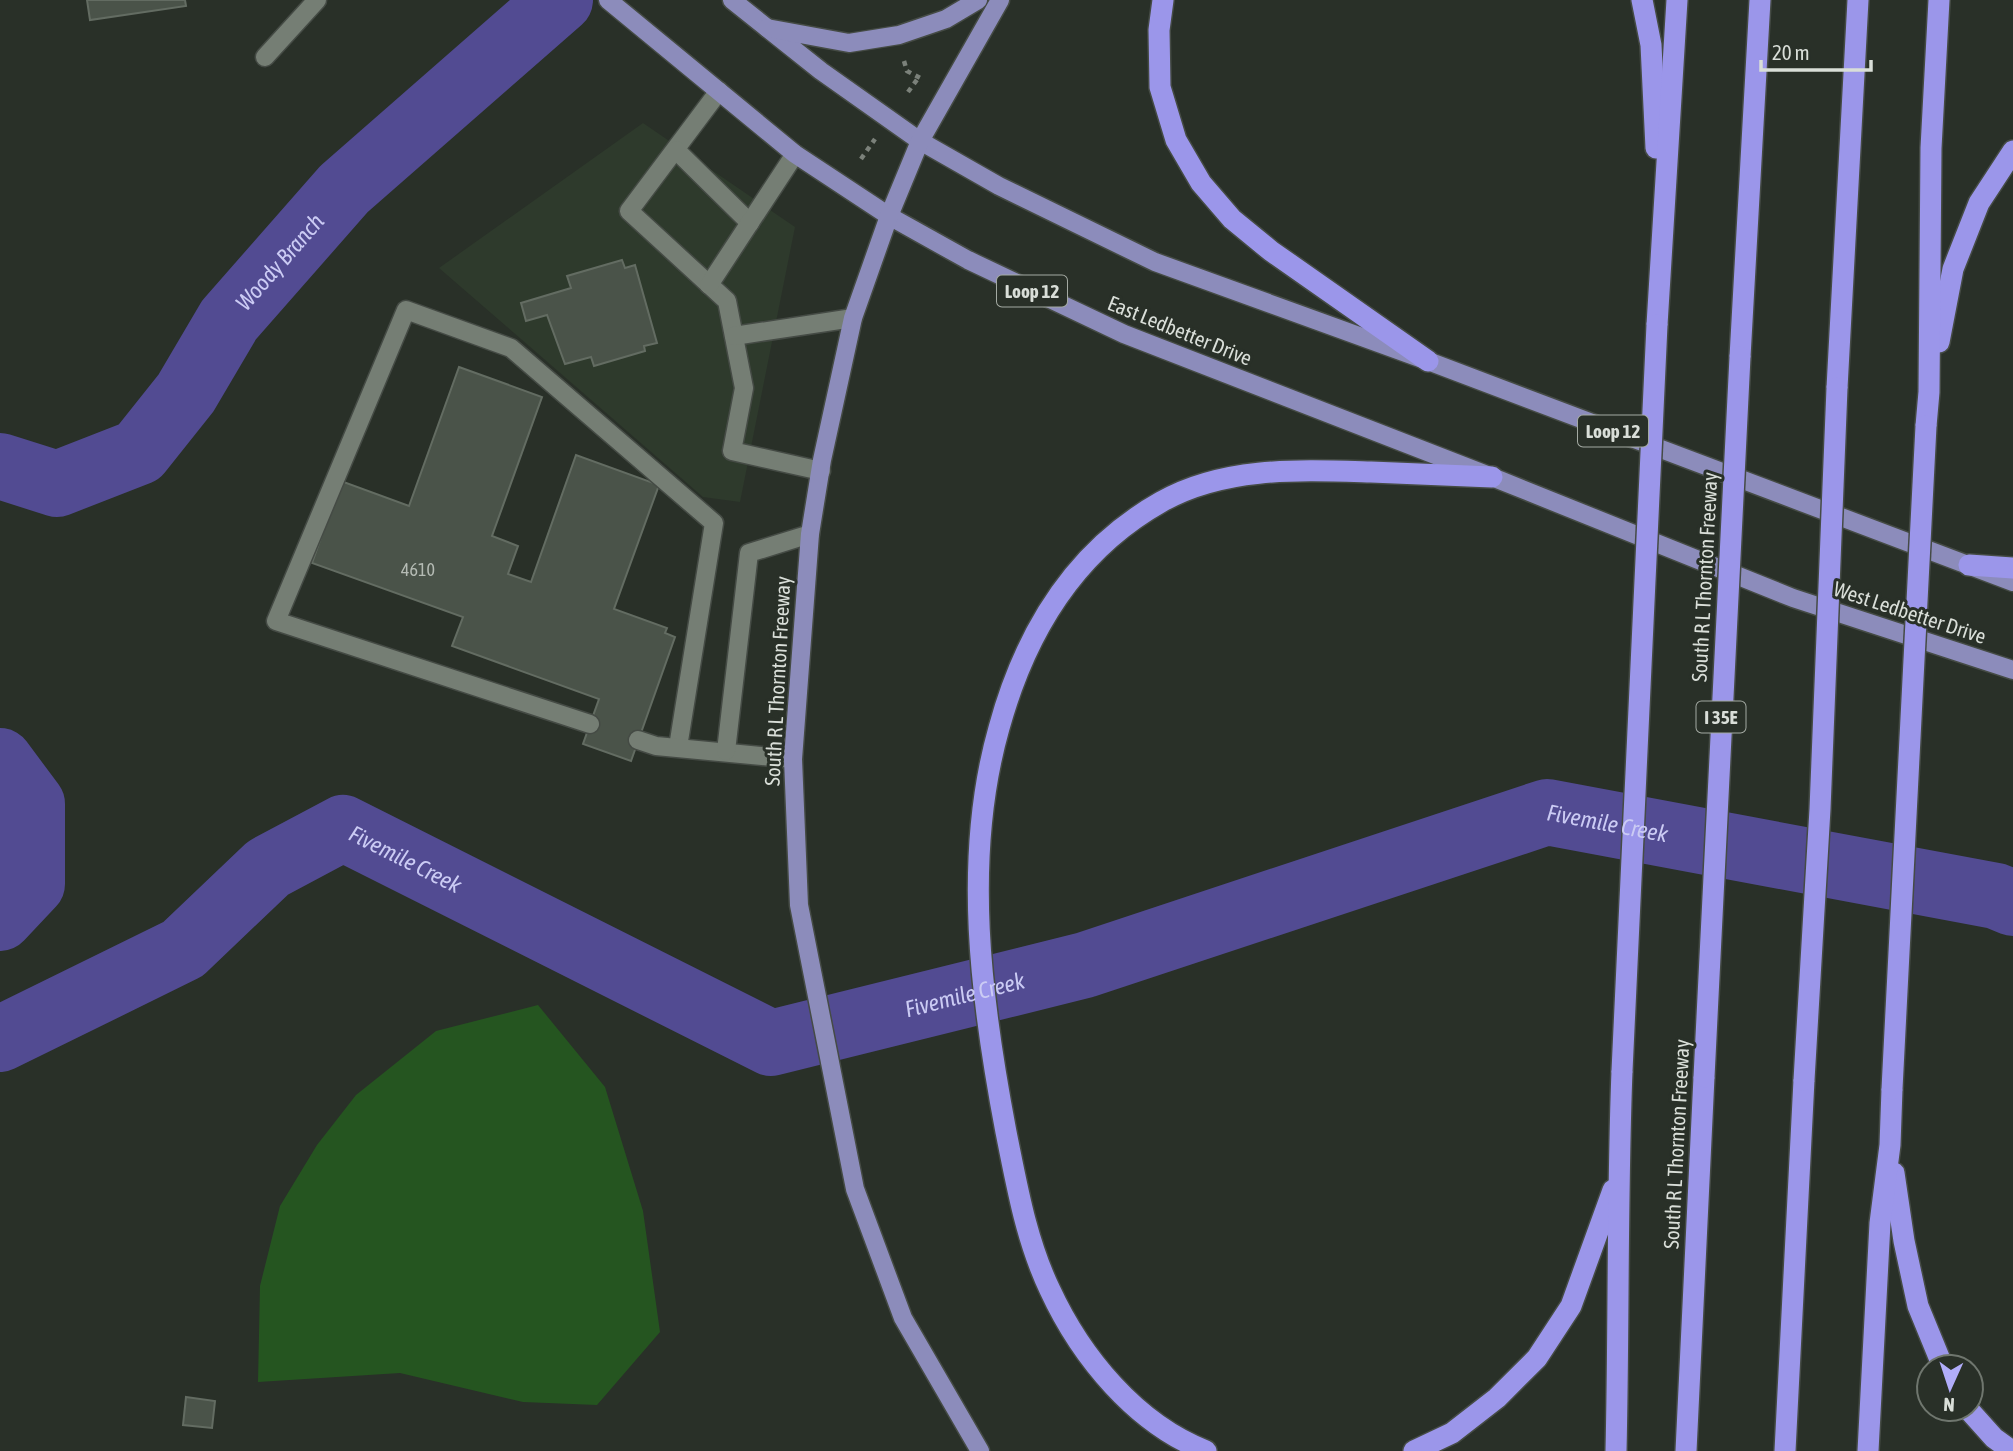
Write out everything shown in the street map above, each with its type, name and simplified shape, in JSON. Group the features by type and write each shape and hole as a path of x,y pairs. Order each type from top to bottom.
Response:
{"highway":[{"path":"1163,0 1159,30 1160,87 1176,140 1201,183 1232,219 1271,251 1428,361"},
{"path":"1642,0 1651,45 1654,88 1660,290"},
{"path":"1616,1451 1618,1178 1622,1071 1657,325 1677,0"},
{"name":"South R L Thornton Freeway","path":"1686,1451 1760,0"},
{"path":"1785,1451 1820,809 1837,388 1857,0"},
{"path":"1868,1451 1880,1223 1890,1145 1929,392 1931,148 1938,0"},
{"path":"1929,392 1953,269 1979,203 2013,151"},
{"path":"1206,1451 1185,1443 1141,1413 1108,1378 1075,1335 1050,1290 1023,1217 1000,1102 985,1002 979,902 978,842 986,783 999,726 1019,668 1044,617 1074,572 1115,531 1163,500 1214,480 1270,471 1492,477"},
{"path":"1969,565 2013,568"},
{"path":"1890,1145 1903,1241 1918,1306 1937,1353"},
{"path":"1414,1451 1452,1433 1497,1398 1537,1358 1571,1306 1618,1178"},
{"path":"1981,1423 1994,1438 2012,1451"}],"main road":[{"name":"East Ledbetter Drive","path":"608,0 795,153 889,216 968,260 1124,334 1793,598"},
{"name":"Loop 12","path":"732,0 764,27 920,141 999,186 1155,262 1428,361 2013,582"},
{"path":"764,27 849,43 899,35 946,19 978,0"},
{"name":"South R L Thornton Freeway","path":"981,1451 903,1318 855,1189 799,905 793,759 810,534 853,318 889,216 920,141 1000,0"},
{"name":"West Ledbetter Drive","path":"1793,598 2013,670"}],"lane":[{"path":"265,57 317,0"},
{"path":"719,91 629,211 727,301 744,388 732,451 821,471"},
{"path":"676,150 750,223"},
{"path":"709,285 795,153"},
{"path":"590,724 276,621 406,310 511,348 714,523 678,747"},
{"path":"734,336 853,318"},
{"path":"726,751 749,553 810,534"},
{"path":"638,740 656,746 793,759"}],"path":[{"path":"902,53 907,71 919,77 908,92"},
{"path":"861,159 875,139"}],"shaded area":[{"path":"643,123 795,227 740,502 703,497 439,268"}],"green space":[{"path":"538,1005 605,1087 643,1211 660,1332 597,1405 523,1402 400,1373 258,1382 260,1286 280,1206 317,1145 356,1095 436,1031"}],"building":[{"path":"87,0 185,0 186,6 90,20"},
{"path":"622,260 625,268 635,265 657,343 644,346 645,351 594,366 591,357 565,364 547,315 526,321 521,303 571,288 567,276"},
{"path":"459,367 542,397 492,536 518,546 508,574 531,582 576,455 659,485 614,609 667,628 665,633 675,637 631,761 583,744 599,699 452,646 463,617 312,563 341,481 409,506"},
{"path":"186,1397 215,1401 212,1428 183,1425"}],"waterway":[{"name":"Woody Branch","path":"0,466 57,484 139,452 186,393 229,320 344,189 560,0"},
{"name":"Woody Branch","path":"0,761 32,804 32,884 0,918"},
{"name":"Fivemile Creek","path":"0,1039 183,949 268,868 343,828 771,1043 1085,965 1547,812 1996,896 2013,903"}]}
